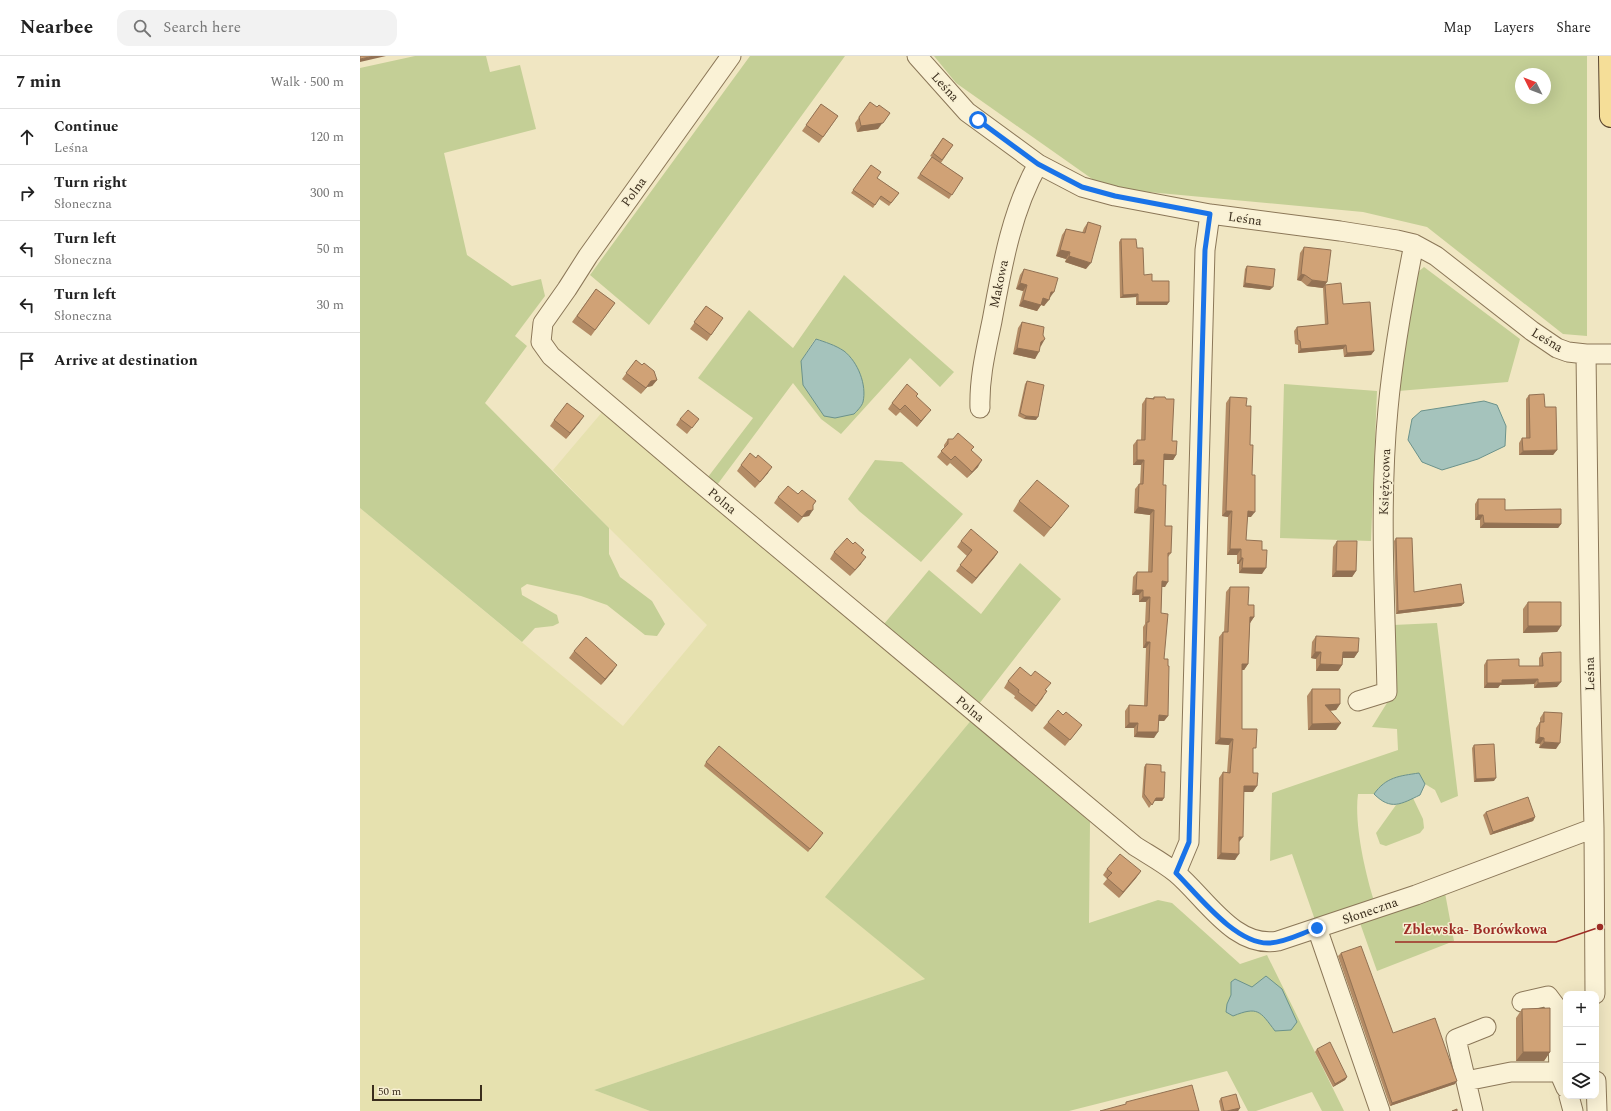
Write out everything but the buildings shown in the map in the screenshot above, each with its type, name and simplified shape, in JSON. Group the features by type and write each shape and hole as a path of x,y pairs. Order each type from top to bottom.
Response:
{"main road":[{"path":"1610,56 1611,116"}],"street":[{"name":"Polna","path":"731,56 588,256 568,289 543,323 541,342 551,356 691,476 1135,846 1176,873"},
{"name":"Leśna","path":"917,56 968,112 1038,164 1082,187 1115,196 1210,214 1340,231 1414,244 1436,256 1497,305 1558,348 1568,352 1611,354"},
{"name":"Makowa","path":"980,408 979,392 982,372 1001,270 1014,218 1027,183 1038,164"},
{"path":"1176,873 1189,842 1205,250 1210,214"},
{"name":"Księżycowa","path":"1358,701 1387,692 1383,513 1388,410 1400,313 1414,244"},
{"name":"Leśna","path":"1586,354 1594,828 1594,991"},
{"name":"Słoneczna","path":"1176,873 1214,913 1231,927 1253,940 1264,943 1278,942 1416,895 1594,828"},
{"path":"1317,928 1380,1111"},
{"path":"1466,1081 1511,1072 1562,1080 1557,1008 1548,996 1522,1002"},
{"path":"1473,1111 1456,1039 1486,1027"},
{"path":"1571,1099 1573,1111"},
{"path":"1597,1099 1597,1111"}],"shaded area":[{"path":"603,411 973,718 826,897 925,979 594,1090 650,1111 360,1111 360,508 623,726 707,625 553,470"}],"green space":[{"path":"415,56 486,56 490,72 520,65 536,129 444,153 467,255 512,286 541,279 545,296 515,336 527,346 485,403 609,528 609,554 620,577 652,601 665,624 657,636 645,635 607,605 581,596 527,584 521,588 522,595 557,615 559,623 553,626 535,628 522,642 360,508 360,68"},
{"path":"750,56 845,56 649,325 590,275"},
{"path":"934,56 1587,56 1587,336 1563,334 1427,227 1363,212 1105,188 956,83"},
{"path":"1424,267 1520,339 1508,382 1398,391 1418,272"},
{"path":"844,275 954,372 940,387 910,358 841,434 821,419 793,383 717,485 708,477 753,418 698,378 749,310 793,348","holes":["815,339 831,344 801,361"]},
{"path":"1284,384 1377,391 1371,541 1280,538"},
{"path":"875,460 902,462 963,514 921,562 859,511 848,499"},
{"path":"1020,563 1061,599 979,704 884,624 929,570 981,614"},
{"path":"1437,623 1458,796 1441,803 1435,790 1425,784 1419,773 1394,778 1383,784 1374,794 1358,794 1357,806 1361,848 1374,901 1315,920 1292,854 1270,861 1272,793 1398,750 1397,729 1372,727 1395,690 1393,625"},
{"path":"973,718 1090,822 1089,923 1158,900 1172,903 1240,964 1267,955 1344,1111 1322,1111 1312,1092 1256,1111 1248,1111 1227,1071 1069,1111 650,1111 594,1090 925,979 825,897"},
{"path":"1413,798 1423,819 1424,828 1420,833 1386,846 1380,844 1376,833 1396,805"},
{"path":"1445,893 1454,941 1377,971 1360,923"}],"water":[{"path":"816,339 834,345 844,351 857,367 864,388 864,395 862,404 854,414 835,418 824,416 803,385 801,361"},
{"path":"1484,401 1497,405 1506,426 1505,446 1478,459 1442,470 1422,462 1408,440 1412,419 1421,411"},
{"path":"1419,773 1425,784 1420,795 1402,803 1391,804 1386,803 1374,794 1383,784 1394,778"},
{"path":"1266,976 1282,989 1297,1022 1291,1030 1275,1031 1266,1019 1258,1012 1248,1011 1233,1016 1226,1012 1227,1004 1231,995 1231,982 1235,979 1252,987"}],"place":[{"name":"Zblewska- Borówkowa","path":"1600,927"}],"route":[{"path":"978,120 1024,155 1082,187 1115,196 1210,214 1205,250 1194,711 1190,784 1189,842 1176,873 1214,913 1231,927 1253,940 1264,943 1278,942 1317,928"}]}
